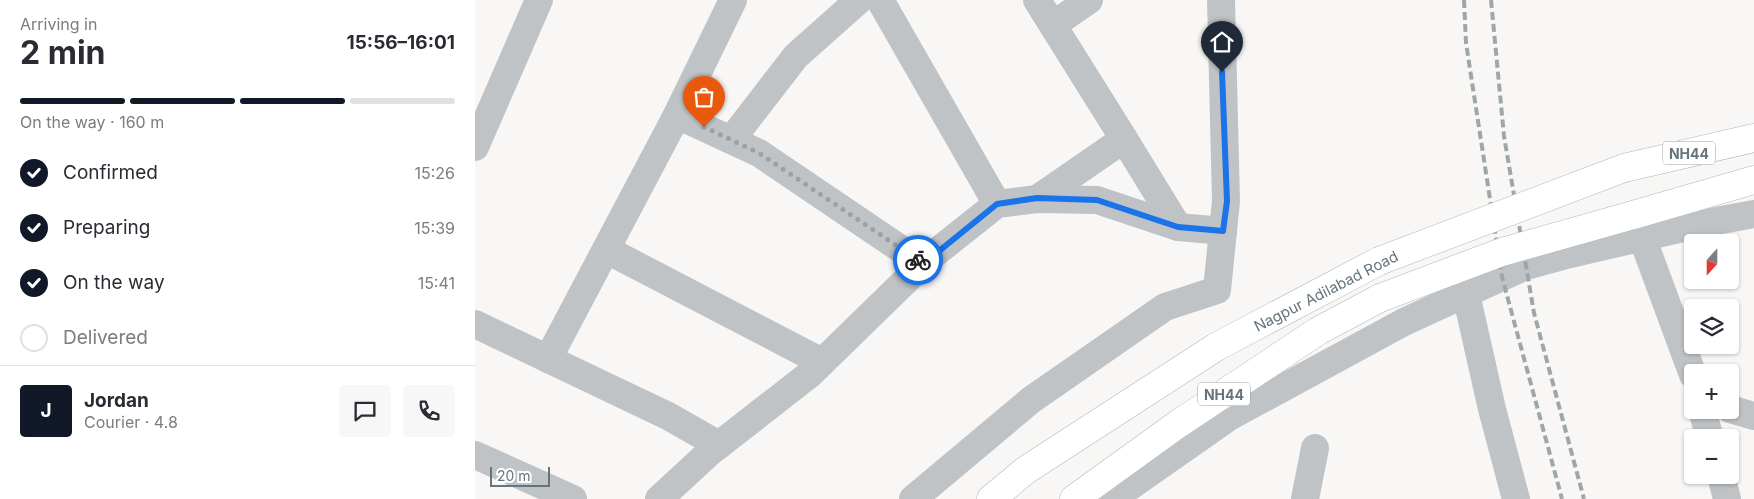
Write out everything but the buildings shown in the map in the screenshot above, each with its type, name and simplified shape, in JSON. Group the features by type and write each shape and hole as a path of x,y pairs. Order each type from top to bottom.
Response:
{"highway":[{"name":"Nagpur Adilabad Road","path":"991,499 1026,470 1216,347 1379,261 1624,168 1754,138"},
{"name":"Nagpur Adilabad Road","path":"1073,499 1178,424 1310,336 1380,298 1502,252 1638,226 1754,180"}],"street":[{"path":"475,147 539,0"},
{"path":"548,359 607,250 733,0"},
{"path":"731,140 796,56 859,0"},
{"path":"879,0 997,204"},
{"path":"1037,0 1178,227"},
{"path":"1053,25 1089,0"},
{"path":"913,499 1031,400 1165,307 1217,290 1227,201 1221,0"},
{"path":"677,114 759,153 923,264"},
{"path":"1037,198 1124,139"},
{"path":"659,499 719,445 822,362 923,264 997,204 1037,198 1097,200 1178,227 1223,231"},
{"path":"1112,499 1229,417 1404,322 1526,266 1570,254 1638,226 1754,214"},
{"path":"1638,226 1689,364"},
{"path":"607,250 822,362"},
{"path":"1466,294 1492,409 1516,499"},
{"path":"475,324 668,416 719,445"},
{"path":"1739,412 1754,416"},
{"path":"1305,499 1315,448"},
{"path":"475,455 573,499"},
{"path":"1723,484 1727,499"}],"railway":[{"path":"1464,0 1466,43 1502,277 1562,499"},
{"path":"1491,0 1504,136 1534,313 1584,499"}],"way so far":[{"path":"704,127 759,153 918,260"}],"route":[{"path":"918,260 923,264 997,204 1037,198 1097,200 1178,227 1223,231 1227,201 1222,72"}]}
